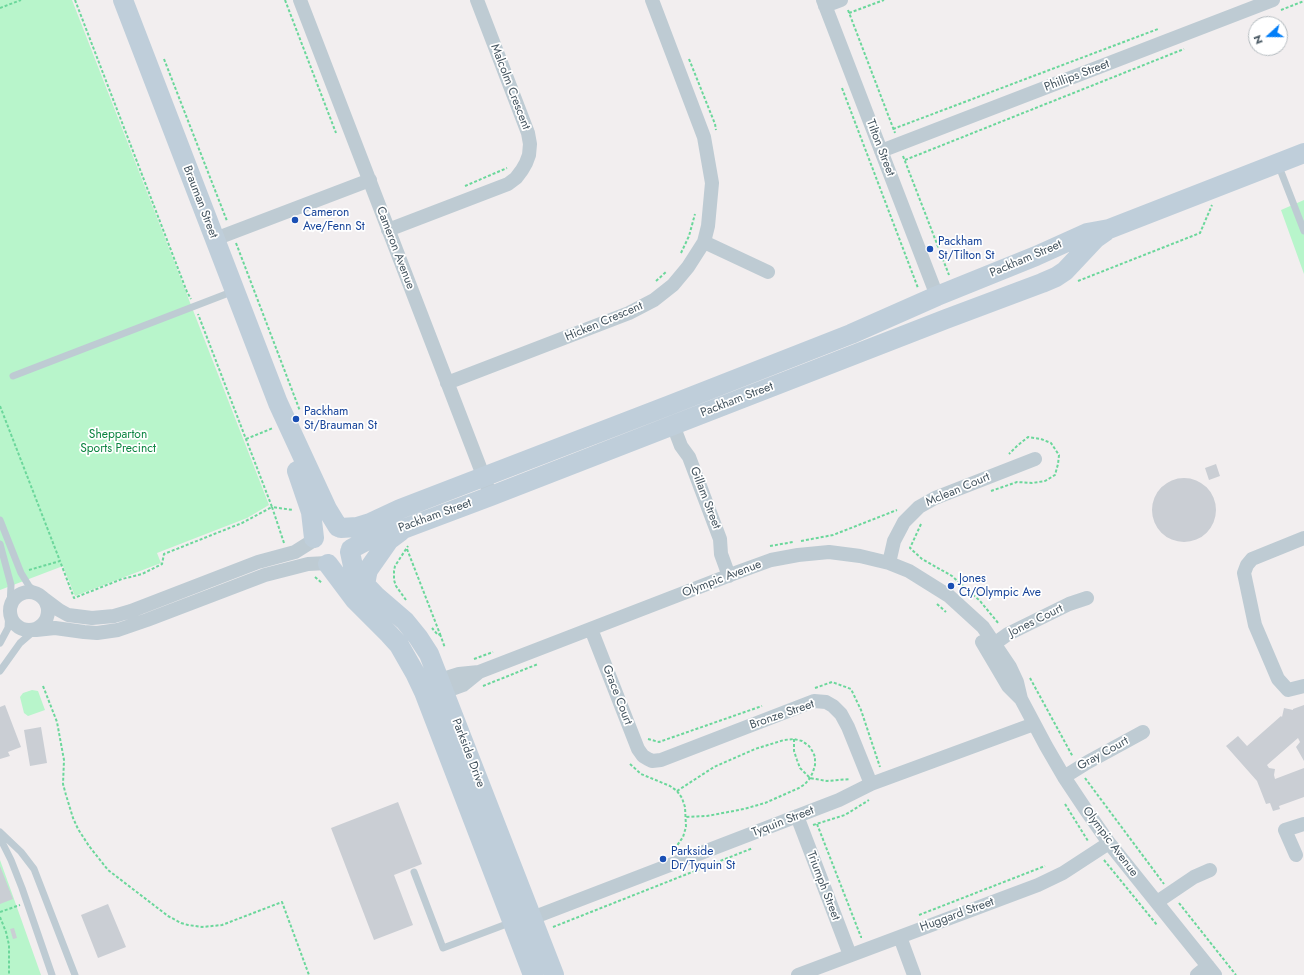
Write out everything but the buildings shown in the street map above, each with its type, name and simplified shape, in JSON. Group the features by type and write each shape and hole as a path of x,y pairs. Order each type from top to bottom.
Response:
{"street":[{"name":"Brauman Street","path":"123,0 302,469 311,512 314,539"},
{"name":"Cameron Avenue","path":"300,0 491,496"},
{"name":"Malcolm Crescent","path":"388,230 508,184 516,178 526,163 529,155 530,144 528,133 477,0"},
{"name":"Hicken Crescent","path":"447,383 629,313 654,300 673,285 688,267 704,242 708,226 712,183 704,137 652,0"},
{"path":"824,3 841,0"},
{"name":"Tilton Street","path":"824,3 937,296"},
{"name":"Phillips Street","path":"881,151 1274,7"},
{"name":"Packham Street","path":"340,527 357,528 364,526 400,509 483,476 851,334 1087,233 1109,229 1304,153"},
{"path":"214,239 370,180"},
{"name":"Packham Street","path":"351,551 366,541 406,528 491,496 1056,277 1066,271 1096,238 1109,229"},
{"path":"704,242 768,272"},
{"path":"937,296 946,319"},
{"path":"670,405 677,423"},
{"name":"Gillam Street","path":"677,423 681,446 689,457 720,539 730,551 733,574"},
{"name":"Mclean Court","path":"889,563 894,541 904,522 919,508 935,498 1035,458"},
{"name":"Brauman Street","path":"302,469 329,513 340,527"},
{"path":"330,526 340,527 350,537 351,551 340,563 308,564 265,575 118,630 91,633 55,628 24,630 17,627 11,618 10,609 14,598 19,594 29,592 41,596 58,610 68,615 87,618 114,616 131,611 251,565 299,550 314,539 319,531 324,528 330,526"},
{"path":"365,585 367,572 384,546 393,536 406,528"},
{"path":"1304,538 1252,559 1247,565 1244,573 1255,626 1278,679 1288,690 1304,686"},
{"path":"314,539 313,548 316,556 322,562 327,564"},
{"name":"Parkside Drive","path":"351,551 352,564 355,572 376,596 398,614 418,637 429,654 554,975"},
{"name":"Olympic Avenue","path":"442,686 459,674 480,672 771,560 798,555 829,552 860,556 889,563 909,571 949,596 996,642 1008,686 1021,699 1064,777 1110,843 1157,902 1206,972"},
{"name":"Parkside Drive","path":"327,564 355,600 399,645 412,667 424,692 533,975"},
{"path":"35,630 43,624 48,616 48,606 41,596"},
{"name":"Jones Court","path":"996,642 1069,604 1087,598"},
{"name":"Grace Court","path":"591,629 638,749 643,756 648,759"},
{"path":"424,692 442,686"},
{"name":"Bronze Street","path":"648,759 661,760 814,701 826,702 833,706 841,714 871,784"},
{"name":"Tyquin Street","path":"532,918 839,800 871,784 1034,724"},
{"name":"Gray Court","path":"1064,777 1143,732"},
{"name":"Triumph Street","path":"797,816 850,955"},
{"path":"1296,855 1285,830 1304,824"},
{"name":"Huggard Street","path":"798,975 1038,885 1063,873 1110,843"},
{"path":"1157,902 1194,877 1210,870"},
{"path":"513,923 532,918"},
{"path":"900,937 914,975"}],"lane":[{"path":"1278,163 1304,231"},
{"path":"13,376 235,291"},
{"path":"0,520 21,573 29,586 41,596"},
{"path":"0,544 12,587 8,628 0,643"},
{"path":"0,671 20,644 35,630"},
{"path":"0,832 21,852 34,869 75,975"},
{"path":"0,838 11,860 52,975"},
{"path":"414,872 443,948 513,923"}],"path":[{"path":"0,8 21,0"},
{"path":"75,0 187,292 195,307 246,439 272,507 287,554"},
{"path":"849,13 884,0"},
{"path":"1274,7 1304,1"},
{"path":"893,129 1162,28"},
{"path":"905,160 1186,48"},
{"path":"689,58 715,124 716,132"},
{"path":"839,81 918,289"},
{"path":"463,187 506,168 510,164"},
{"path":"678,257 689,236 697,210"},
{"path":"651,285 669,269"},
{"path":"0,406 74,598 122,579 142,574 162,564 164,554 242,523 272,507"},
{"path":"246,439 273,428"},
{"path":"987,493 1017,482 1032,483 1046,481 1055,475 1059,455 1051,443 1041,439 1028,437 1017,446 1006,459"},
{"path":"767,547 774,544 833,535 898,510"},
{"path":"922,522 910,548 922,559 952,576 980,602 999,625 996,642"},
{"path":"408,602 396,586 394,576 395,566 406,548 440,634 438,635 429,624"},
{"path":"21,573 60,561"},
{"path":"308,576 316,578 327,588"},
{"path":"937,605 949,615"},
{"path":"474,659 496,650"},
{"path":"477,688 542,663"},
{"path":"1028,674 1087,781 1236,975"},
{"path":"44,686 57,722 64,760 63,784 73,818 89,846 108,870 168,916 181,923 195,926 222,925 282,902 309,975"},
{"path":"794,739 796,760 800,768 810,778 827,781 850,779"},
{"path":"677,791 714,767 736,756 762,746 784,740 794,739 802,741 809,746 815,757 815,765 810,778 799,788 765,803 707,816 686,817"},
{"path":"630,764 642,774 670,786 677,791 682,798 685,807 686,827 683,837 670,851"},
{"path":"1062,798 1084,836 1160,929"},
{"path":"816,824 861,937 868,934"},
{"path":"917,916 1050,864"},
{"path":"0,912 27,903"},
{"path":"0,916 9,945 9,975"}],"green space":[{"name":"Shepparton Sports Precinct","path":"0,0 72,0 269,505 247,518 157,553 161,563 75,596 63,566 0,590"},
{"path":"1304,200 1304,274 1281,210"},
{"path":"32,690 38,691 45,710 28,716 24,713 20,697 23,693"},
{"path":"0,860 14,899 41,975 0,975"}],"place":[{"name":"Cameron Ave/Fenn St","path":"295,220"},
{"name":"Packham St/Tilton St","path":"930,249"},
{"name":"Packham St/Brauman St","path":"296,419"},
{"name":"Jones Ct/Olympic Ave","path":"951,586"},
{"name":"Parkside Dr/Tyquin St","path":"663,859"}]}
